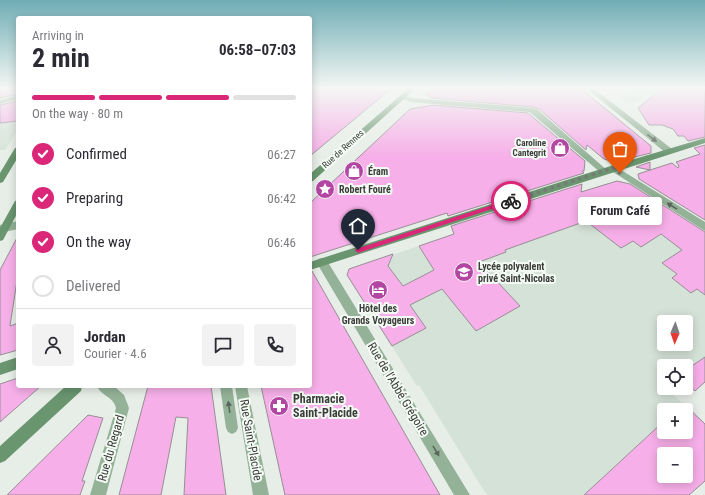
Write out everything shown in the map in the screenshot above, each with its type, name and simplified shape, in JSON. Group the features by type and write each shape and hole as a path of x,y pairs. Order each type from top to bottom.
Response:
{"main road":[{"name":"Rue de Rennes","path":"312,177 386,111"},
{"path":"316,264 608,169 705,140"},
{"path":"0,180 16,153"},
{"path":"0,237 2,229 16,206"},
{"path":"0,369 16,364"},
{"path":"0,456 74,388"}],"street":[{"path":"533,111 608,169 705,227"},
{"path":"618,111 669,151"},
{"path":"2,229 16,226"},
{"name":"Rue de l'Abbé Grégoire","path":"316,264 462,495"},
{"name":"Rue du Regard","path":"98,495 123,406 121,400 106,388"},
{"name":"Rue Saint-Placide","path":"241,388 261,495"}],"lane":[{"path":"226,388 232,428"}],"shaded area":[{"path":"16,121 16,133 5,150 0,150 0,123"},
{"path":"572,196 641,247 681,221 705,237 677,274 705,295 705,357 693,365 693,359 657,359 657,395 673,395 682,403 657,403 657,427 584,495 488,495 484,491 419,385 417,386 347,275 349,269"}],"building":[{"path":"0,111 16,111 16,121 0,123"},
{"path":"312,111 364,111 312,154"},
{"path":"408,111 505,111 528,113 585,161 584,171 582,171 584,173 448,216 447,213 312,256 312,201"},
{"path":"541,111 608,111 651,146 651,153 614,162 604,159 587,145 586,150"},
{"path":"640,111 705,111 705,137 688,141 684,136 678,136 673,129 662,125 649,125"},
{"path":"705,145 705,220 639,179 638,174 672,163 678,168 679,166 676,162 700,154 694,148"},
{"path":"650,162 650,170 636,167"},
{"path":"617,181 630,184 705,232 705,295 697,289 691,293 672,278 677,274 662,263 682,250 661,234 641,247 633,241 621,248 586,221 505,250 506,252 479,262 520,306 476,331 442,289 410,305 426,328 392,346 347,275 349,269 393,254 388,266 403,286 434,270 419,246 454,234 451,226 582,184 581,192"},
{"path":"16,240 16,287 10,326 16,324 16,351 0,355 0,270"},
{"path":"312,271 440,495 285,495 261,388 312,388"},
{"path":"705,357 705,382 695,391 693,389 693,365"},
{"path":"16,379 16,388 39,388 0,422 0,384"},
{"path":"147,388 211,388 226,495 184,495 188,418 176,417 161,495 119,495"},
{"path":"693,413 705,424 705,481 689,495 584,495 657,427 657,439 693,439"},
{"path":"88,415 103,418 82,481 85,481 80,495 7,495"}],"way so far":[{"path":"511,201 604,170 613,168 620,173"}],"place":[{"name":"Caroline Cantegrit","path":"560,148"},
{"name":"Éram","path":"354,171"},
{"name":"Forum Café","path":"620,173"},
{"name":"Robert Fouré","path":"325,189"},
{"name":"Lycée polyvalent privé Saint-Nicolas","path":"464,272"},
{"name":"Hôtel des Grands Voyageurs","path":"378,290"},
{"name":"Pharmacie Saint-Placide","path":"279,406"}],"route":[{"path":"358,250 511,201"}]}
